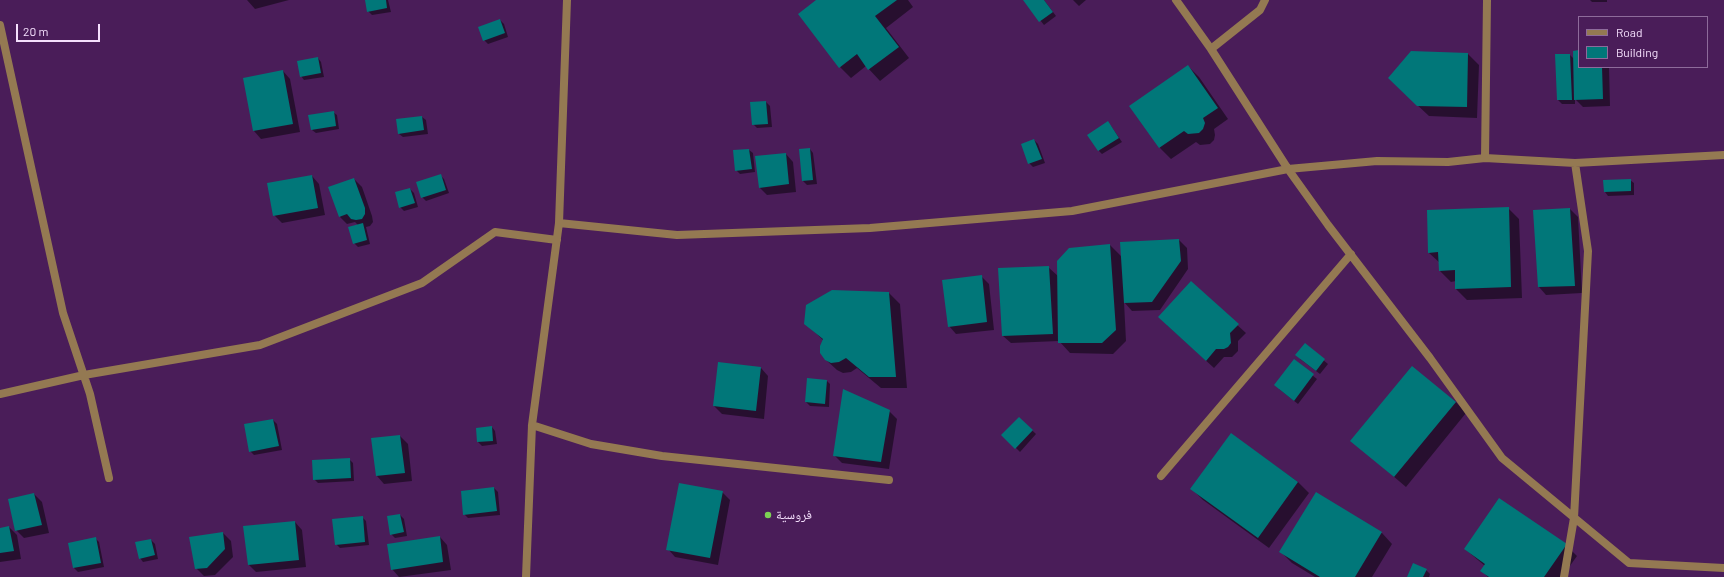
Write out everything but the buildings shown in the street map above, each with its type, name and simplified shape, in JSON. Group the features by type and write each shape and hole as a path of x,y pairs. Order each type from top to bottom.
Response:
{"street":[{"path":"526,577 532,425 559,222 567,0"},
{"path":"1176,0 1211,49 1288,169 1430,358 1502,458 1629,563 1724,568"},
{"path":"1211,49 1260,10 1265,0"},
{"path":"1485,158 1487,0"},
{"path":"0,25 63,313 84,375 109,478"},
{"path":"559,222 677,235 870,228 1072,211 1288,169 1377,161 1448,162 1485,158 1575,163 1724,155"},
{"path":"1564,577 1574,518 1588,252 1575,163"},
{"path":"0,394 84,375 260,345 422,283 495,232 557,240"},
{"path":"1161,476 1351,254"},
{"path":"532,425 591,444 662,456 889,480"}],"place":[{"name":"فروسية","path":"768,515"}]}
